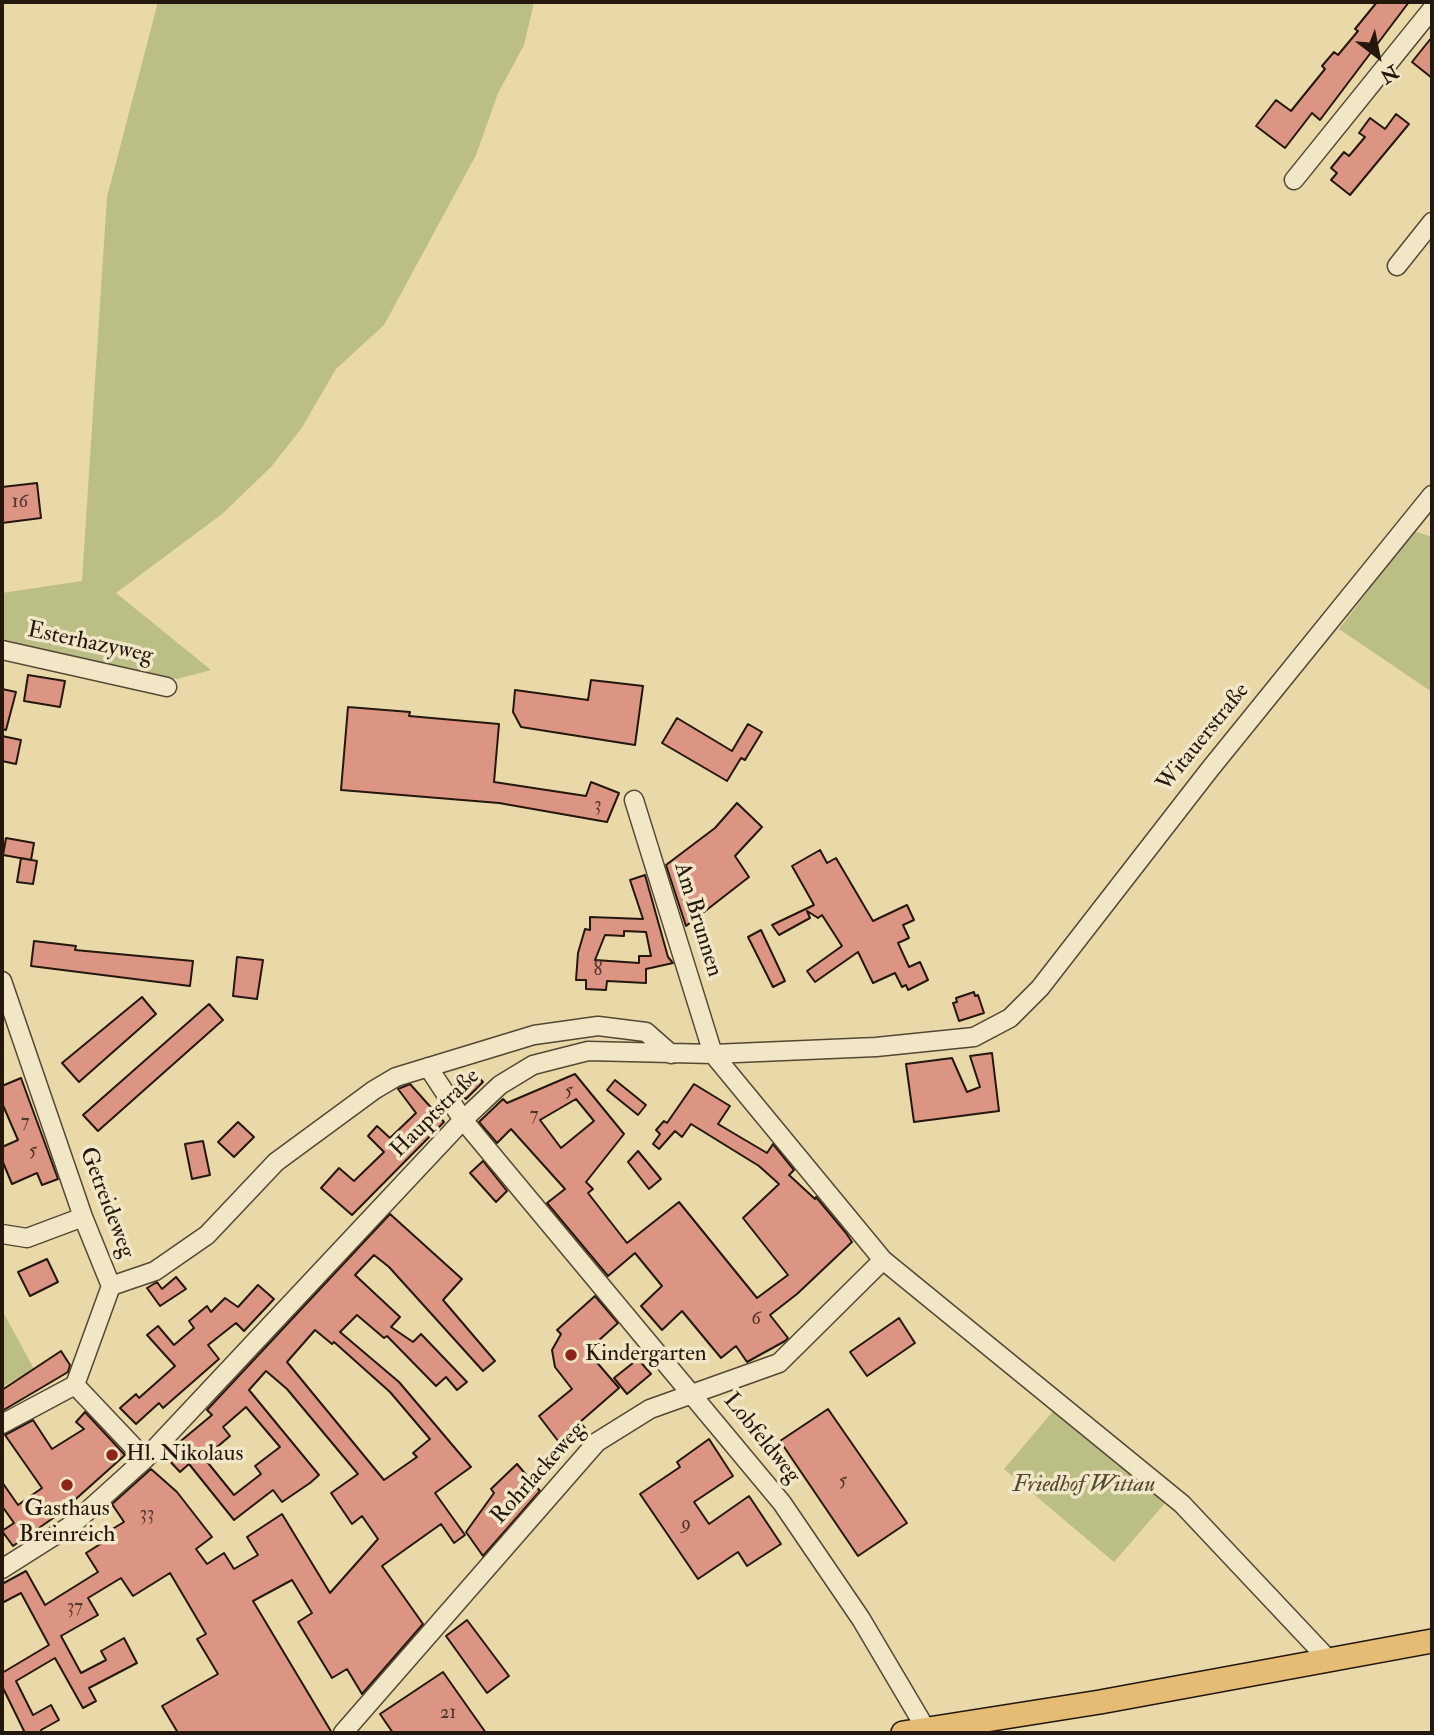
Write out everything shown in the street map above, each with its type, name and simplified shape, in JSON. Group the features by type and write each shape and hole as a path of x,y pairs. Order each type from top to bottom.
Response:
{"main road":[{"path":"903,1733 1100,1702 1432,1641"}],"street":[{"path":"1294,180 1432,9"},
{"path":"1397,266 1432,222"},
{"name":"Witauerstraße","path":"1040,989 1210,769 1432,495"},
{"name":"Esterhazyweg","path":"2,650 167,687"},
{"name":"Am Brunnen","path":"635,800 713,1054"},
{"name":"Getreideweg","path":"2,988 83,1217 111,1286 75,1385"},
{"name":"Hauptstraße","path":"2,1569 73,1524 145,1459 463,1120 500,1085 533,1065 588,1051 713,1054 876,1047 974,1037 1010,1018 1040,989"},
{"path":"111,1286 155,1271 207,1235 276,1162 374,1090 396,1077 534,1035 598,1026 646,1032 671,1054"},
{"path":"713,1054 883,1261 1182,1504 1328,1660"},
{"name":"Lobfeldweg","path":"428,1068 463,1120 782,1503 861,1619 926,1729"},
{"path":"2,1234 27,1238 83,1217"},
{"name":"Rohrlackeweg","path":"342,1733 597,1441 649,1409 779,1363 883,1261"},
{"path":"2,1424 75,1385 145,1459"}],"green space":[{"path":"158,2 534,2 524,45 498,93 476,155 384,325 336,369 301,429 271,467 222,514 116,593 211,670 177,679 2,641 2,593 82,581 107,197"},
{"path":"1414,531 1432,537 1432,692 1339,629"},
{"path":"2,1310 34,1369 2,1387"},
{"name":"Friedhof Wittau","path":"1055,1409 1165,1503 1114,1562 1004,1469"}],"building":[{"path":"1377,2 1409,2 1320,120 1312,113 1285,148 1256,126 1276,100 1291,111 1325,69 1322,66 1334,52 1338,55"},
{"path":"1432,37 1432,78 1412,62"},
{"path":"1396,114 1409,124 1350,195 1331,180 1337,173 1331,168 1344,152 1349,156 1365,137 1359,133 1370,118 1385,129"},
{"path":"37,483 41,518 2,523 2,487"},
{"path":"28,675 65,681 60,707 24,701"},
{"path":"591,680 643,686 635,745 521,727 513,712 515,690 588,700"},
{"path":"2,689 16,692 6,730 2,729"},
{"path":"348,707 410,712 409,716 499,724 494,782 586,796 591,782 619,793 607,822 499,803 341,790"},
{"path":"677,718 732,751 748,724 762,732 745,760 741,758 727,781 662,743"},
{"path":"2,736 21,740 16,764 2,761"},
{"path":"737,803 762,827 735,856 749,877 686,926 666,865 715,828"},
{"path":"6,838 34,843 31,860 3,855"},
{"path":"820,850 827,863 836,858 873,921 907,905 914,920 903,925 909,938 898,943 909,967 920,962 928,980 908,990 906,985 902,987 895,973 873,983 858,952 815,982 807,971 842,946 822,915 818,918 807,911 810,918 779,935 772,925 814,905 792,866"},
{"path":"21,858 37,861 33,884 17,882"},
{"path":"645,875 668,957 673,963 646,969 646,983 607,981 606,990 586,989 586,980 576,980 578,953 585,929 590,930 590,917 643,919 630,880","holes":["624,931 646,932 651,956 639,956 639,963 595,960 605,935 624,936"]},
{"path":"761,930 785,981 773,987 748,937"},
{"path":"34,941 76,946 75,950 193,961 190,986 31,966"},
{"path":"237,957 263,960 257,999 233,996"},
{"path":"974,992 975,996 978,995 984,1013 959,1021 953,1003 957,1002 956,998"},
{"path":"142,997 156,1014 79,1082 62,1063"},
{"path":"209,1004 223,1020 98,1131 83,1115"},
{"path":"992,1053 999,1111 914,1122 906,1064 952,1058 967,1092 980,1087 970,1056"},
{"path":"472,1070 483,1082 466,1099 454,1086"},
{"path":"575,1074 624,1134 586,1182 593,1189 588,1193 627,1243 679,1202 757,1298 788,1275 743,1218 779,1184 759,1166 691,1124 682,1137 675,1131 659,1149 653,1144 660,1134 656,1130 664,1121 667,1123 694,1084 730,1106 718,1124 767,1153 773,1144 794,1170 789,1175 815,1199 816,1197 852,1242 797,1294 770,1315 788,1338 785,1341 747,1362 736,1346 721,1358 682,1311 662,1330 641,1306 662,1286 635,1253 608,1276 547,1203 565,1189 511,1129 497,1143 479,1122 503,1099 507,1103","holes":["576,1099 594,1121 561,1148 540,1120"]},
{"path":"21,1078 58,1179 42,1185 37,1173 12,1184 2,1160 2,1147 18,1140 2,1103 2,1086"},
{"path":"615,1080 646,1105 638,1115 607,1090"},
{"path":"410,1084 444,1122 352,1215 321,1188 339,1168 354,1181 384,1152 368,1136 377,1126 390,1138 416,1113 398,1089"},
{"path":"238,1122 254,1137 234,1157 218,1142"},
{"path":"203,1141 210,1175 192,1179 185,1144"},
{"path":"638,1151 661,1179 649,1189 628,1162"},
{"path":"483,1161 507,1191 496,1202 470,1173"},
{"path":"390,1214 462,1279 443,1300 495,1361 483,1371 389,1267 374,1255 355,1275 400,1317 391,1327 413,1342 421,1334 467,1382 457,1390 446,1377 436,1386 387,1336 384,1338 357,1315 340,1332 399,1382 471,1467 435,1493 465,1535 454,1543 441,1524 382,1566 423,1624 362,1694 347,1669 332,1678 298,1622 312,1613 292,1580 253,1601 332,1733 178,1733 162,1706 218,1674 197,1639 206,1634 170,1573 133,1596 121,1578 88,1598 98,1615 61,1636 81,1673 106,1660 101,1651 124,1638 137,1663 89,1688 96,1701 83,1708 55,1658 16,1681 33,1715 51,1705 59,1720 41,1730 42,1733 25,1733 2,1686 2,1673 49,1645 21,1593 2,1603 2,1584 26,1571 45,1605 98,1572 86,1553 102,1543 99,1537 124,1522 112,1504 151,1469 177,1492 212,1537 196,1549 207,1564 224,1553 234,1569 258,1555 247,1537 282,1514 330,1593 378,1539 362,1516 352,1524 331,1493 358,1474 287,1389 266,1371 249,1390 319,1475 282,1502 273,1490 234,1520 189,1464 180,1472 164,1455 212,1415 207,1410","holes":["315,1330 332,1344 334,1342 390,1392 430,1439 413,1453 417,1457 384,1480 287,1362","246,1407 280,1447 255,1466 261,1474 234,1495 204,1458 230,1436 223,1427"]},
{"path":"47,1259 58,1282 30,1296 18,1272"},
{"path":"176,1277 186,1289 160,1306 147,1288 157,1282 162,1289"},
{"path":"258,1285 274,1299 244,1331 236,1323 208,1345 219,1359 163,1408 159,1403 136,1424 120,1408 136,1394 139,1398 175,1366 147,1335 158,1326 174,1345 194,1328 189,1321 207,1306 211,1312 225,1298 238,1307"},
{"name":"Kindergarten","path":"595,1296 618,1323 587,1351 619,1388 580,1422 588,1432 565,1450 539,1416 572,1389 555,1367 552,1350 561,1334 557,1330"},
{"path":"899,1318 915,1343 867,1376 850,1352"},
{"path":"61,1351 70,1365 68,1372 2,1411 2,1390"},
{"path":"638,1359 651,1374 627,1394 614,1378"},
{"path":"828,1409 907,1523 858,1556 780,1441"},
{"path":"85,1412 125,1455 59,1514 13,1546 2,1531 14,1523 2,1506 2,1482 18,1505 42,1488 5,1435 33,1420 52,1449 84,1429 76,1422"},
{"path":"709,1439 733,1476 694,1502 709,1524 749,1496 781,1544 747,1566 738,1552 698,1579 640,1494 680,1467 677,1462"},
{"path":"517,1464 540,1491 483,1556 466,1532 494,1493 491,1489"},
{"path":"467,1620 509,1676 487,1693 446,1636"},
{"path":"443,1672 486,1733 393,1733 380,1714"}],"place":[{"name":"Kindergarten","path":"571,1355"},
{"name":"Hl. Nikolaus","path":"112,1455"},
{"name":"Gasthaus Breinreich","path":"67,1485"}]}
